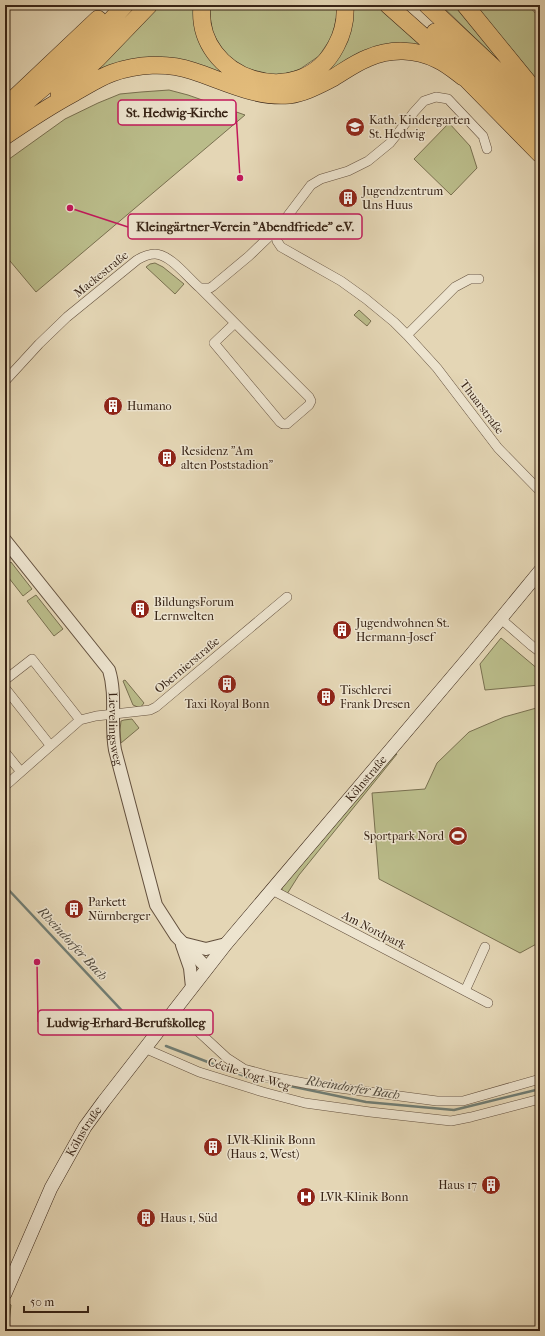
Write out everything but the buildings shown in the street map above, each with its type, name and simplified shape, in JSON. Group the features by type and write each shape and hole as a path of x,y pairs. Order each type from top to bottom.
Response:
{"highway":[{"path":"5,107 112,5"},
{"path":"5,120 70,65 125,5"},
{"path":"40,112 97,59 149,5"},
{"path":"202,5 202,18 206,37 214,52 228,67 243,76 258,81 283,83 305,76 323,64 333,52 342,34 345,5"},
{"path":"388,5 434,46 540,154"},
{"path":"405,5 480,74 540,135"},
{"path":"427,5 540,111"},
{"path":"465,5 540,97"},
{"path":"5,136 40,112 99,79 112,73 145,66 165,66 190,70 246,90 275,96 303,92 368,58 396,51 416,52 431,57 440,61 464,77"}],"main road":[{"name":"Kölnstraße","path":"5,1294 50,1188 85,1127 104,1101 226,944 502,619 540,571"}],"street":[{"path":"200,288 210,288 217,284 275,231 311,185 321,179 348,171 368,161 390,143 424,101 436,97 448,99 483,136 487,150"},
{"name":"Thuarstraße","path":"275,231 277,241 281,247 341,281 366,299 407,335 437,368 498,448 540,491"},
{"name":"Mackestraße","path":"5,381 39,344 67,317 131,264 144,256 154,254 164,256 200,288 235,323 309,398 309,405 287,424 280,422 214,343 235,323"},
{"path":"407,335 455,287 470,279 479,279"},
{"name":"Lievelingsweg","path":"5,540 109,670 113,691 112,715 115,750 156,905 169,927 181,942 207,968"},
{"name":"Obernierstraße","path":"80,720 150,710 156,707 287,597"},
{"path":"502,619 540,652"},
{"path":"5,680 32,658 80,720 5,786"},
{"path":"5,688 50,745"},
{"path":"5,752 20,772"},
{"name":"Am Nordpark","path":"272,890 488,1003"},
{"path":"181,942 206,949 226,944"},
{"path":"181,942 190,968 192,987"},
{"path":"465,991 485,948"},
{"path":"174,1009 227,1058 244,1069 273,1077 309,1084 437,1100 463,1101 540,1079"},
{"name":"Cécile-Vogt-Weg","path":"144,1048 199,1072 263,1092 305,1103 370,1112 451,1121 540,1099"}],"green space":[{"path":"157,5 198,5 205,41 223,67 248,81 276,86 304,80 328,64 344,39 348,5 378,5 431,53 404,48 377,50 353,60 321,80 297,89 284,91 254,88 192,67 162,62 117,68 87,80 105,57"},
{"path":"209,5 338,5 338,10 333,35 319,56 300,69 274,75 244,68 225,53 212,32"},
{"path":"441,5 460,5 526,87"},
{"path":"475,5 528,5 537,15 535,17 540,22 540,83"},
{"path":"169,90 245,115 36,292 5,255 5,162 65,119 98,103 120,94"},
{"path":"449,123 470,146 477,168 451,195 414,159"},
{"path":"155,263 163,267 184,284 175,294 146,267"},
{"path":"359,310 371,321 367,326 354,315"},
{"path":"11,562 32,589 23,596 5,573 5,567"},
{"path":"36,595 63,629 54,636 27,601"},
{"path":"501,638 539,670 540,685 485,690 480,664"},
{"path":"125,680 144,703 140,708 133,705 123,681"},
{"name":"Sportpark Nord","path":"540,707 540,942 520,953 379,879 372,793 425,789 437,763 469,732 504,717"},
{"path":"132,719 139,728 121,743 121,721"},
{"path":"393,754 397,754 299,875 287,894 282,891 282,885"},
{"path":"8,1303 11,1305 8,1331 5,1331 5,1311"}],"waterway":[{"name":"Rheindorfer Bach","path":"5,886 142,1032"},
{"name":"Rheindorfer Bach","path":"166,1046 247,1077 366,1102 454,1110 540,1089"}],"place":[{"name":"Kath. Kindergarten St. Hedwig","path":"355,127"},
{"name":"St. Hedwig-Kirche","path":"240,178"},
{"name":"Jugendzentrum Uns Huus","path":"348,198"},
{"name":"Kleingärtner-Verein \"Abendfriede\" e.V.","path":"70,208"},
{"name":"Humano","path":"113,406"},
{"name":"Residenz \"Am alten Poststadion\"","path":"167,458"},
{"name":"BildungsForum Lernwelten","path":"140,609"},
{"name":"Jugendwohnen St. Hermann-Josef","path":"342,630"},
{"name":"Taxi Royal Bonn","path":"227,684"},
{"name":"Tischlerei Frank Dresen","path":"326,697"},
{"name":"Sportpark Nord","path":"458,836"},
{"name":"Parkett Nürnberger","path":"74,909"},
{"name":"Ludwig-Erhard-Berufskolleg","path":"37,962"},
{"name":"LVR-Klinik Bonn (Haus 2, West)","path":"213,1147"},
{"name":"Haus 17","path":"491,1185"},
{"name":"LVR-Klinik Bonn","path":"306,1197"},
{"name":"Haus 1, Süd","path":"146,1218"}]}
